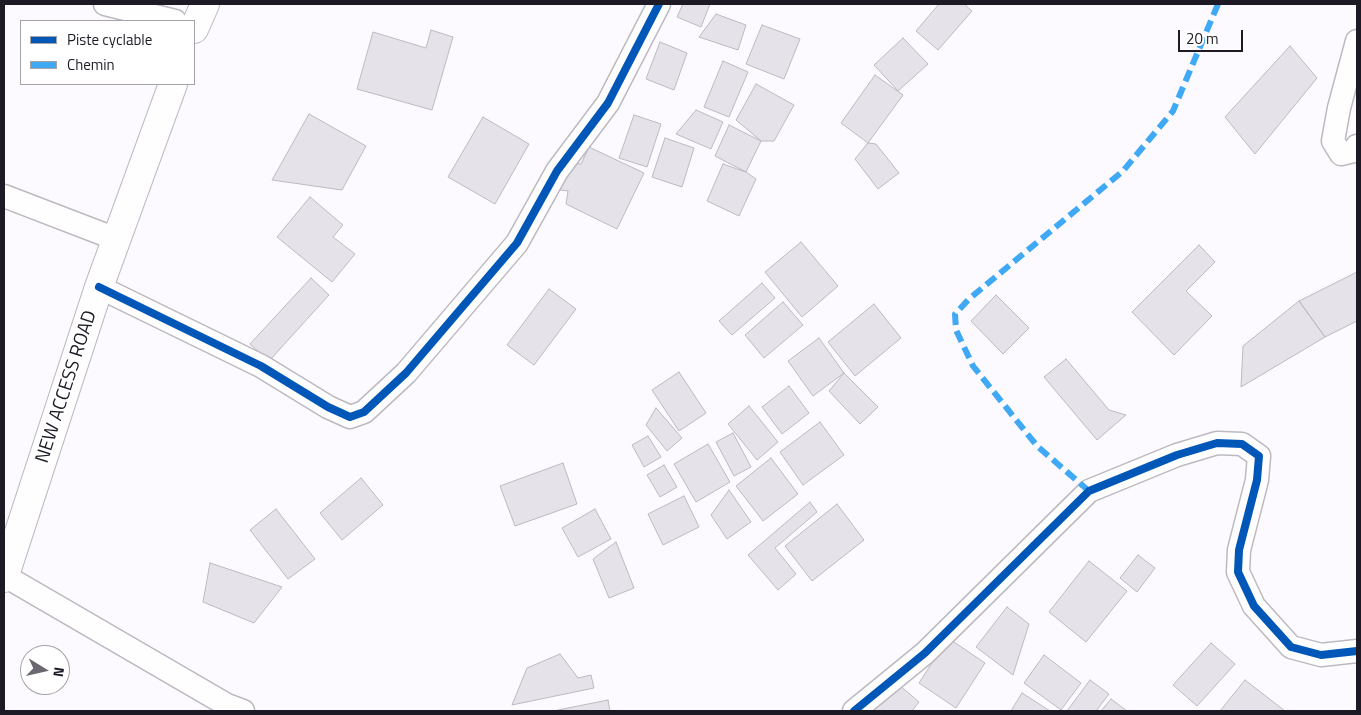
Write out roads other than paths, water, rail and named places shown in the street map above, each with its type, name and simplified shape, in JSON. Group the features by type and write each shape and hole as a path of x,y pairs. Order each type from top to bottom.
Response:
{"main road":[{"name":"NEW ACCESS ROAD","path":"4,577 99,287 173,85"}],"street":[{"path":"105,4 187,20"},
{"path":"99,287 261,366 328,407 350,417 364,412 406,373 517,243 557,171 608,103 659,4"},
{"path":"1357,41 1332,141 1341,154 1354,151 1357,146"},
{"path":"4,196 116,240"},
{"path":"854,711 924,653 1089,492 1177,455 1217,444 1242,444 1259,456 1257,480 1239,550 1238,565 1238,572 1254,606 1291,647 1321,655 1357,651"},
{"path":"4,577 227,705 243,711"}]}
